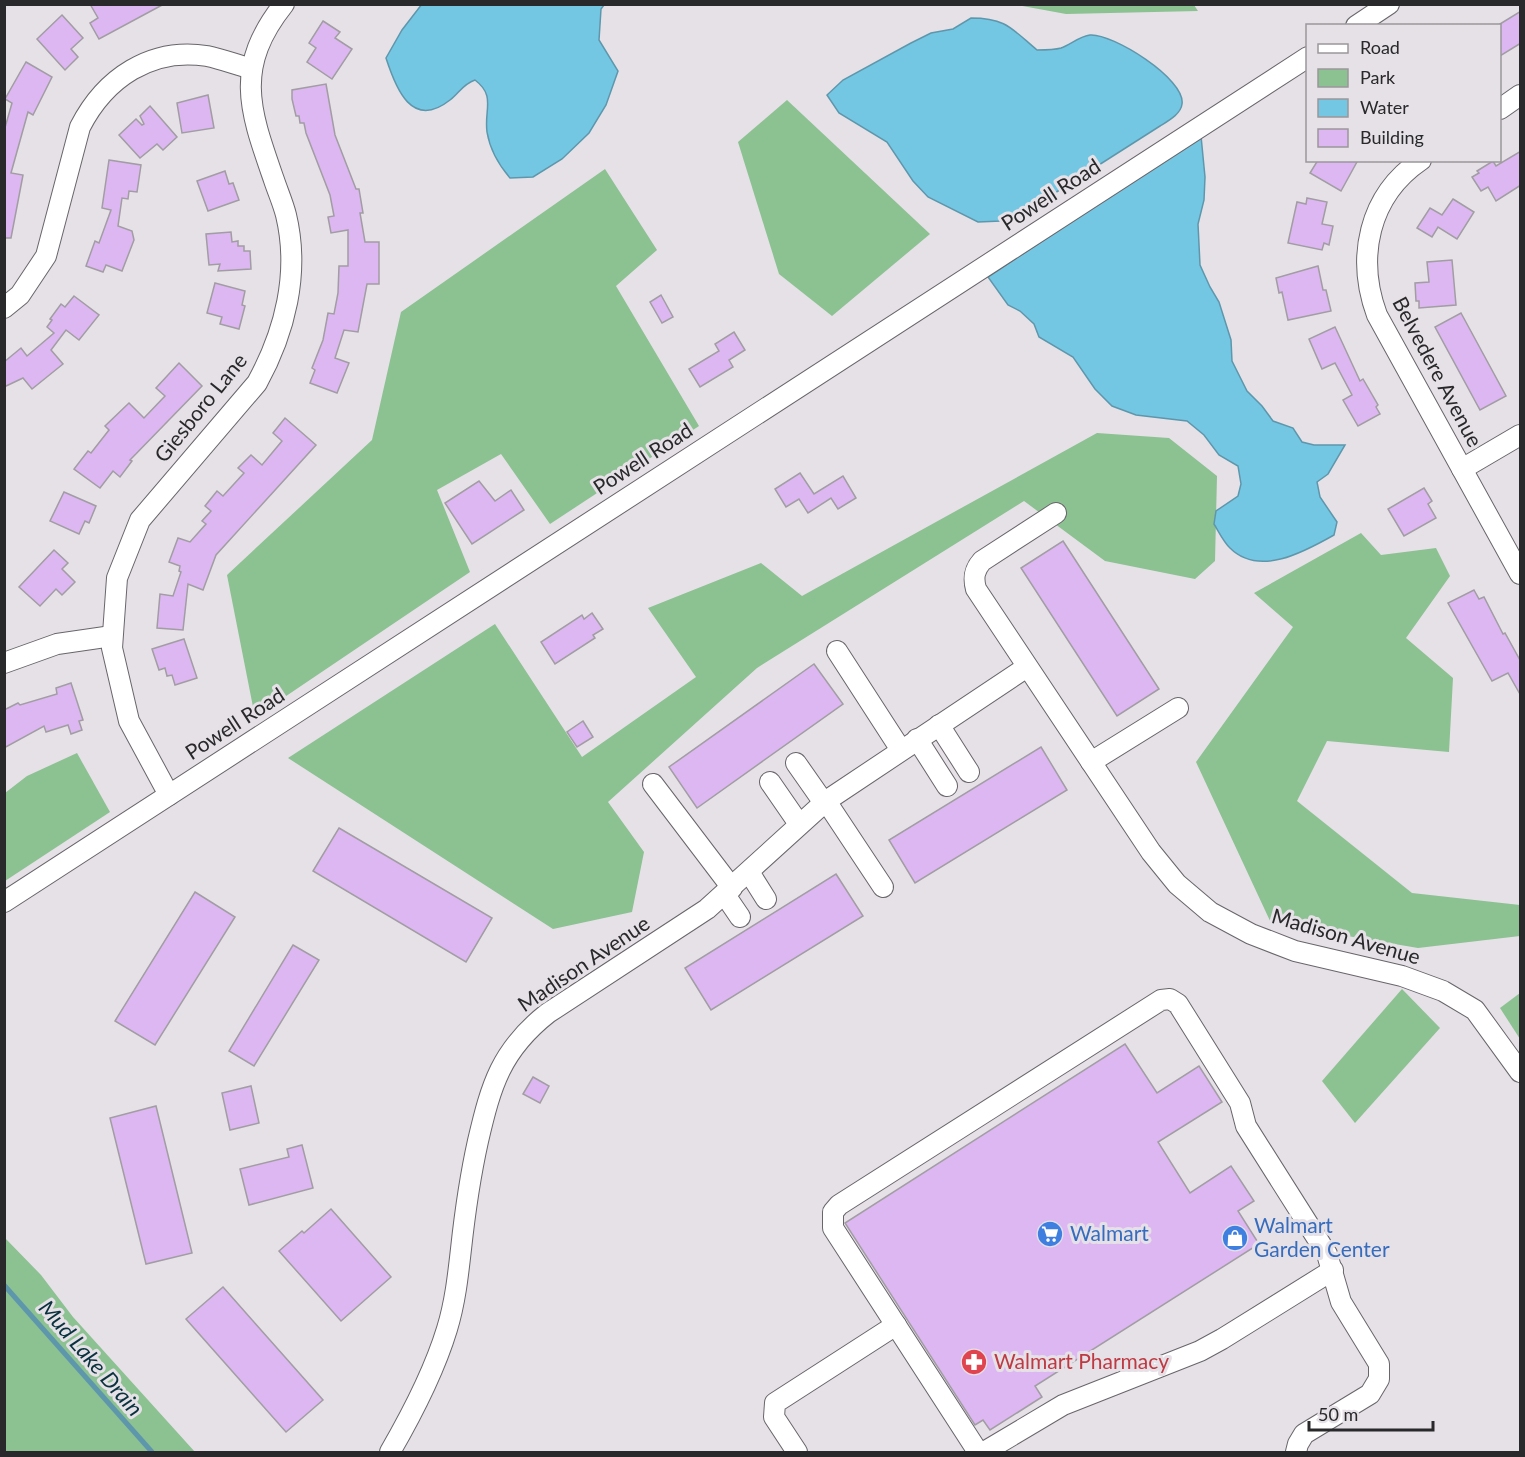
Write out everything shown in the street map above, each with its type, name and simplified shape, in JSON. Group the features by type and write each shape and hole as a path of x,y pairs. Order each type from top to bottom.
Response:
{"street":[{"name":"Giesboro Lane","path":"169,795 129,721 112,648 117,578 140,520 256,383 268,362 284,318 291,274 290,234 286,214 254,120 250,88 252,69 261,40 271,21 284,4"},
{"path":"1359,24 1389,4"},
{"path":"4,308 20,295 46,256 80,127 88,111 102,94 143,63 159,57 208,56 252,69"},
{"name":"Powell Road","path":"4,902 1306,58"},
{"path":"1501,108 1521,95"},
{"name":"Belvedere Avenue","path":"1419,162 1391,189 1375,217 1367,250 1368,283 1377,315 1521,574"},
{"path":"1462,469 1521,435"},
{"name":"Madison Avenue","path":"1056,513 982,561 975,570 976,589 1091,762 1177,885 1210,912 1251,934 1295,951 1402,976 1443,991 1475,1010 1521,1072"},
{"path":"4,663 57,644 112,636"},
{"path":"837,651 909,744 947,786"},
{"name":"Madison Avenue","path":"390,1452 418,1401 448,1329 456,1292 468,1184 489,1096 505,1059 525,1034 548,1013 699,915 825,802 1027,667"},
{"path":"1091,762 1178,708"},
{"path":"939,725 969,772"},
{"path":"796,763 883,887"},
{"path":"770,782 799,824"},
{"path":"653,784 728,891 740,917"},
{"path":"749,872 766,899"},
{"path":"978,1452 833,1228 831,1216 835,1208 1166,999 1178,1004 1240,1103 1246,1126 1327,1254 1341,1302 1379,1364 1379,1379 1370,1394 1304,1434 1296,1452"},
{"path":"984,1452 1063,1405 1200,1351 1333,1270"},
{"path":"797,1452 774,1417 775,1403 896,1325"}],"green space":[{"path":"1017,5 1194,5 1198,11 1066,14"},
{"path":"787,100 930,234 832,316 779,274 738,142"},
{"path":"605,169 657,250 616,286 699,426 550,524 501,454 437,490 470,572 255,717 227,575 372,440 401,312"},
{"path":"1097,433 1169,438 1217,476 1215,561 1195,579 1105,561 1024,501 757,668 608,802 644,852 632,912 553,929 288,758 495,624 582,757 696,677 648,608 761,563 802,596"},
{"path":"1361,533 1381,555 1436,548 1450,576 1406,638 1453,678 1449,752 1327,741 1297,801 1412,893 1520,905 1520,936 1418,948 1271,923 1196,762 1293,627 1254,593"},
{"path":"77,753 110,812 5,881 5,793 27,776"},
{"path":"1402,989 1440,1028 1355,1123 1322,1081"},
{"path":"1520,993 1520,1039 1500,1008"},
{"path":"5,1238 41,1275 73,1317 195,1452 5,1452"}],"water":[{"path":"422,4 604,5 601,9 599,40 618,71 606,105 589,133 562,159 533,177 510,178 492,151 486,124 487,97 475,80 437,108 425,110 416,108 408,102 395,82 386,58 402,30"},
{"path":"971,18 993,20 1008,26 1037,50 1061,48 1090,35 1114,41 1146,59 1172,82 1180,94 1181,108 1167,122 1022,214 1001,221 978,222 928,197 913,181 887,142 839,113 827,95 843,80 911,43 931,33 953,29"},
{"path":"1201,136 1205,177 1204,200 1198,224 1200,265 1219,302 1231,340 1232,361 1247,391 1273,421 1293,428 1302,442 1314,445 1345,445 1328,474 1317,482 1320,497 1337,522 1334,535 1282,559 1254,561 1242,556 1230,548 1214,524 1216,511 1238,496 1241,484 1238,466 1219,455 1204,435 1187,421 1136,415 1112,406 1095,389 1073,357 1039,337 1034,324 1020,311 1008,305 988,277"}],"building":[{"path":"90,4 164,4 99,39 90,23 98,18"},
{"path":"1521,11 1521,43 1501,55 1501,24"},
{"path":"62,15 83,38 71,49 78,57 65,70 37,39"},
{"path":"323,21 340,32 335,38 352,49 332,79 307,62 316,48 309,43"},
{"path":"26,62 52,77 33,115 28,112 11,173 23,175 11,238 4,238 4,131 12,103 5,99"},
{"path":"326,84 335,135 356,189 359,189 365,242 379,242 379,284 367,284 358,332 344,330 335,358 349,363 337,393 310,383 315,370 312,368 323,340 328,313 334,314 338,293 339,266 348,266 348,230 331,233 328,217 334,216 330,195 304,123 300,123 299,116 296,116 292,99 292,90"},
{"path":"208,95 214,128 182,133 177,103"},
{"path":"150,106 177,137 163,150 157,144 140,158 119,135 136,119 142,125 144,124 140,116"},
{"path":"1521,151 1521,185 1496,201 1488,187 1481,191 1472,177 1491,162 1496,166"},
{"path":"109,160 141,165 137,192 129,191 128,199 122,198 118,226 132,231 134,240 122,271 106,265 103,272 86,266 95,241 99,243 111,210 102,208"},
{"path":"1317,162 1357,162 1341,191 1310,173"},
{"path":"225,171 229,184 233,183 239,200 208,211 197,181"},
{"path":"1307,198 1327,202 1322,224 1333,226 1329,245 1324,243 1322,250 1288,243 1297,202 1306,204"},
{"path":"1453,199 1474,212 1457,239 1438,227 1432,237 1417,228 1430,208 1442,215"},
{"path":"231,232 232,242 238,241 238,246 244,246 244,251 250,251 251,269 218,271 220,264 209,265 206,234"},
{"path":"1452,260 1456,305 1419,308 1419,301 1416,301 1415,283 1429,282 1427,262"},
{"path":"1318,266 1323,290 1326,290 1331,311 1288,320 1282,292 1279,293 1276,278"},
{"path":"215,283 245,291 242,305 245,306 239,329 220,324 222,317 207,313"},
{"path":"661,295 673,317 662,323 650,302"},
{"path":"74,296 99,315 79,340 66,330 51,350 63,364 32,389 23,378 4,387 4,362 21,348 27,356 54,333 47,327 52,320 50,319 61,304 65,307"},
{"path":"1461,313 1506,396 1480,410 1435,327"},
{"path":"1335,327 1360,381 1363,379 1378,405 1376,407 1380,414 1358,426 1343,400 1352,395 1335,363 1322,369 1309,339"},
{"path":"734,332 745,350 729,360 733,367 700,387 689,369 719,351 715,344"},
{"path":"179,363 202,386 130,460 132,461 120,477 113,471 100,488 74,469 88,451 91,453 109,430 105,426 129,403 144,418 165,396 156,388"},
{"path":"285,418 316,445 216,555 203,590 188,584 183,630 157,628 160,594 173,596 181,572 179,571 180,566 169,562 178,538 190,542 206,524 202,521 211,511 205,506 217,491 223,496 244,473 238,468 251,455 262,465 282,441 273,433"},
{"path":"800,473 814,494 843,476 856,498 838,509 831,498 808,513 799,499 786,507 775,489"},
{"path":"479,481 495,501 511,490 524,510 472,544 445,503"},
{"path":"1424,488 1432,501 1428,504 1436,518 1404,536 1388,509"},
{"path":"64,492 96,506 89,523 85,521 79,534 50,521"},
{"path":"1063,541 1159,689 1117,716 1021,568"},
{"path":"54,550 68,563 62,569 75,582 62,595 56,589 40,606 19,587"},
{"path":"1474,590 1479,599 1484,597 1521,662 1521,696 1508,673 1492,681 1448,603"},
{"path":"592,613 603,629 593,635 595,638 555,664 541,642 582,615 584,619"},
{"path":"184,639 197,678 175,685 172,675 167,676 165,668 159,670 152,649"},
{"path":"814,664 843,704 697,808 669,767"},
{"path":"71,683 83,720 79,721 82,730 71,734 68,725 46,732 44,726 4,748 4,710 18,703 20,705 57,694 56,688"},
{"path":"583,721 593,737 577,747 567,732"},
{"path":"1041,747 1067,790 915,883 889,840"},
{"path":"339,828 492,918 466,962 313,871"},
{"path":"836,874 863,916 711,1010 685,968"},
{"path":"195,892 235,917 155,1045 115,1021"},
{"path":"293,945 319,960 254,1066 229,1051"},
{"name":"Walmart","path":"1125,1044 1157,1093 1199,1066 1222,1102 1158,1142 1190,1193 1231,1166 1254,1201 1238,1211 1259,1244 1035,1386 1042,1397 990,1430 983,1420 975,1425 845,1223"},
{"path":"533,1077 549,1086 540,1103 523,1094"},
{"path":"251,1086 259,1123 230,1130 222,1093"},
{"path":"156,1106 192,1253 146,1264 110,1118"},
{"path":"302,1145 313,1188 249,1205 240,1169 289,1157 287,1149"},
{"path":"331,1209 391,1277 341,1321 279,1251"},
{"path":"223,1287 323,1400 286,1432 186,1319"}],"waterway":[{"name":"Mud Lake Drain","path":"4,1285 152,1452"}],"place":[{"name":"Walmart","path":"1050,1234"},
{"name":"Walmart Garden Center","path":"1235,1238"},
{"name":"Walmart Pharmacy","path":"974,1362"}]}
